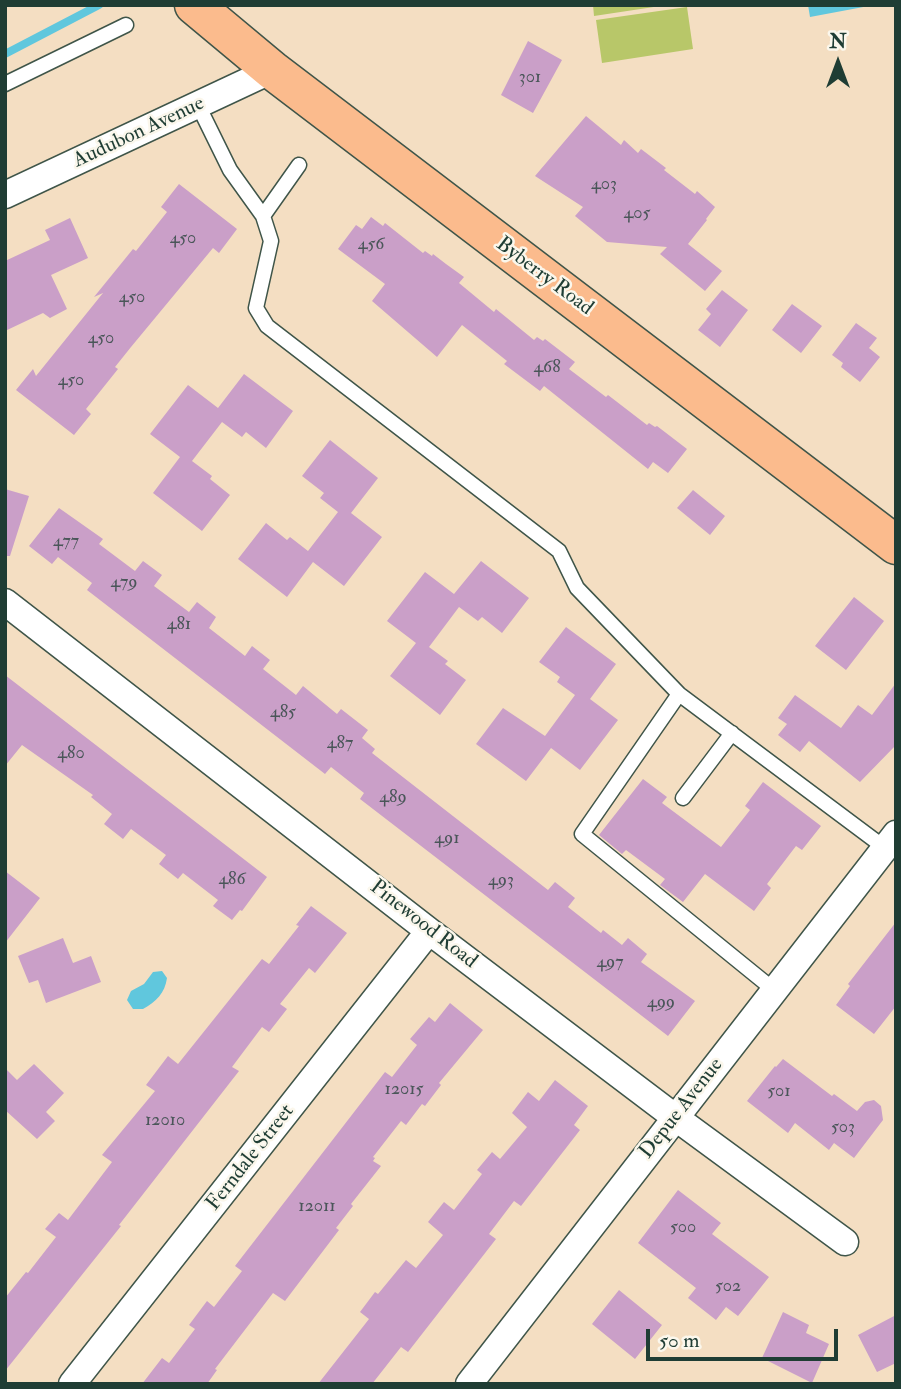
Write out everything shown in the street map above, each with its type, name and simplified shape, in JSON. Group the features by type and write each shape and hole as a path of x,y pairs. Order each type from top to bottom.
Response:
{"main road":[{"name":"Byberry Road","path":"194,5 272,69 896,545"}],"street":[{"name":"Audubon Avenue","path":"5,195 272,69"},
{"name":"Pinewood Road","path":"5,602 429,930 676,1118 845,1242"},
{"name":"Depue Avenue","path":"469,1384 890,841"},
{"name":"Ferndale Street","path":"72,1384 429,930"}],"lane":[{"path":"5,84 126,25"},
{"path":"198,104 230,170 263,216 271,241 256,308 267,327 559,551 577,588 680,694 732,733 890,841"},
{"path":"263,216 299,165"},
{"path":"680,694 582,834 775,990"},
{"path":"683,798 732,733"}],"green space":[{"path":"593,5 667,5 594,16"},
{"path":"687,7 693,49 602,63 596,20"}],"water":[{"path":"808,5 874,5 810,17"},
{"path":"162,971 167,978 159,996 143,1009 133,1009 127,1000 131,991 144,984 153,972"}],"building":[{"path":"528,41 562,60 533,113 501,95"},
{"path":"586,116 621,145 624,140 638,153 641,149 666,168 664,170 695,194 697,191 715,207 688,244 722,271 705,291 660,254 667,247 607,242 575,216 583,207 535,176"},
{"path":"179,184 237,229 219,253 213,248 115,367 118,369 86,409 91,414 74,435 16,390 33,369 36,376 103,293 94,297 167,212 161,207"},
{"path":"371,217 383,226 385,223 423,253 425,251 432,256 433,254 464,277 459,283 494,312 496,309 534,340 537,337 543,341 545,339 575,362 569,369 647,425 649,423 657,426 687,449 668,473 653,462 648,469 544,386 540,391 504,364 507,361 462,325 437,357 372,301 385,284 338,249 356,225 362,229"},
{"path":"70,218 88,258 51,275 67,309 50,318 43,313 5,331 5,261 50,240 45,230"},
{"path":"722,290 748,310 720,347 698,330 711,314 706,309"},
{"path":"792,304 822,326 801,353 772,330"},
{"path":"856,323 877,338 869,348 880,357 860,382 841,367 843,363 832,355"},
{"path":"244,374 293,411 266,448 246,432 242,437 222,422 192,461 212,476 210,479 230,495 202,531 153,493 180,457 150,434 188,385 218,408"},
{"path":"330,440 378,478 351,513 382,537 344,586 313,562 287,597 238,559 266,523 287,540 290,537 308,551 338,512 320,498 324,493 302,476"},
{"path":"5,489 29,496 10,556 5,556"},
{"path":"693,490 725,516 710,535 677,508"},
{"path":"59,508 103,539 99,544 135,571 143,561 162,575 154,586 189,612 197,602 216,617 209,628 245,656 252,646 270,660 263,669 296,695 303,686 337,714 341,709 368,730 362,738 375,749 372,753 548,890 555,882 575,898 568,907 601,933 603,930 622,945 628,938 647,954 641,962 695,1001 668,1036 360,799 364,793 331,767 325,774 87,590 92,583 58,557 52,564 29,546"},
{"path":"481,561 529,598 502,633 482,617 478,621 459,607 429,647 448,661 445,664 466,680 440,715 390,676 416,643 387,621 425,572 454,594"},
{"path":"854,597 884,621 846,670 815,646"},
{"path":"566,627 616,664 590,699 618,720 580,770 551,748 526,781 476,744 503,708 545,736 575,695 557,682 560,677 539,662"},
{"path":"5,675 267,877 242,911 232,920 213,906 218,900 183,873 178,879 159,864 166,855 131,829 123,839 104,824 112,814 91,797 93,795 22,745 5,766"},
{"path":"896,683 896,745 860,782 809,741 800,752 778,735 787,724 778,718 795,695 841,728 858,705 872,715"},
{"path":"643,779 667,797 662,803 721,847 750,810 745,806 763,782 821,826 802,850 796,846 767,884 771,888 754,911 705,874 683,902 660,885 665,879 626,850 622,854 599,835"},
{"path":"5,871 40,898 5,943"},
{"path":"311,906 347,933 315,973 309,968 280,1004 287,1009 269,1032 262,1027 232,1067 239,1071 119,1225 121,1226 5,1371 5,1298 56,1237 45,1229 59,1213 68,1220 112,1162 102,1155 155,1091 146,1085 168,1056 178,1064 262,959 269,964"},
{"path":"896,922 896,1006 874,1034 836,1005 850,986 848,984"},
{"path":"63,938 73,963 91,956 101,982 46,1003 38,980 29,983 18,956"},
{"path":"450,1003 483,1030 439,1083 441,1085 425,1106 422,1104 406,1125 401,1121 373,1157 373,1161 381,1166 351,1204 353,1206 336,1228 339,1230 285,1301 273,1293 215,1369 217,1370 207,1384 142,1384 162,1358 169,1363 195,1329 189,1325 207,1301 214,1307 242,1271 235,1266 385,1072 392,1077 417,1045 410,1039 429,1017 435,1022"},
{"path":"783,1059 832,1096 834,1094 857,1111 865,1102 874,1100 881,1106 883,1120 854,1158 834,1143 829,1150 795,1123 788,1133 747,1101"},
{"path":"34,1064 64,1093 46,1112 55,1121 37,1139 5,1110 5,1068 17,1080"},
{"path":"555,1080 588,1106 574,1125 580,1130 521,1206 514,1201 489,1234 496,1239 408,1352 401,1347 372,1384 318,1384 369,1319 360,1312 375,1292 378,1294 406,1260 416,1268 443,1235 428,1222 444,1202 454,1210 482,1174 477,1170 492,1152 500,1159 527,1127 512,1113 528,1092 539,1101"},
{"path":"678,1190 721,1223 712,1234 769,1277 738,1316 726,1307 716,1320 688,1298 696,1288 638,1243"},
{"path":"619,1290 662,1325 635,1359 592,1324"},
{"path":"783,1312 809,1325 806,1333 829,1344 812,1383 762,1358"},
{"path":"896,1315 896,1363 877,1372 858,1335"}],"waterway":[{"path":"5,54 99,5"}]}
